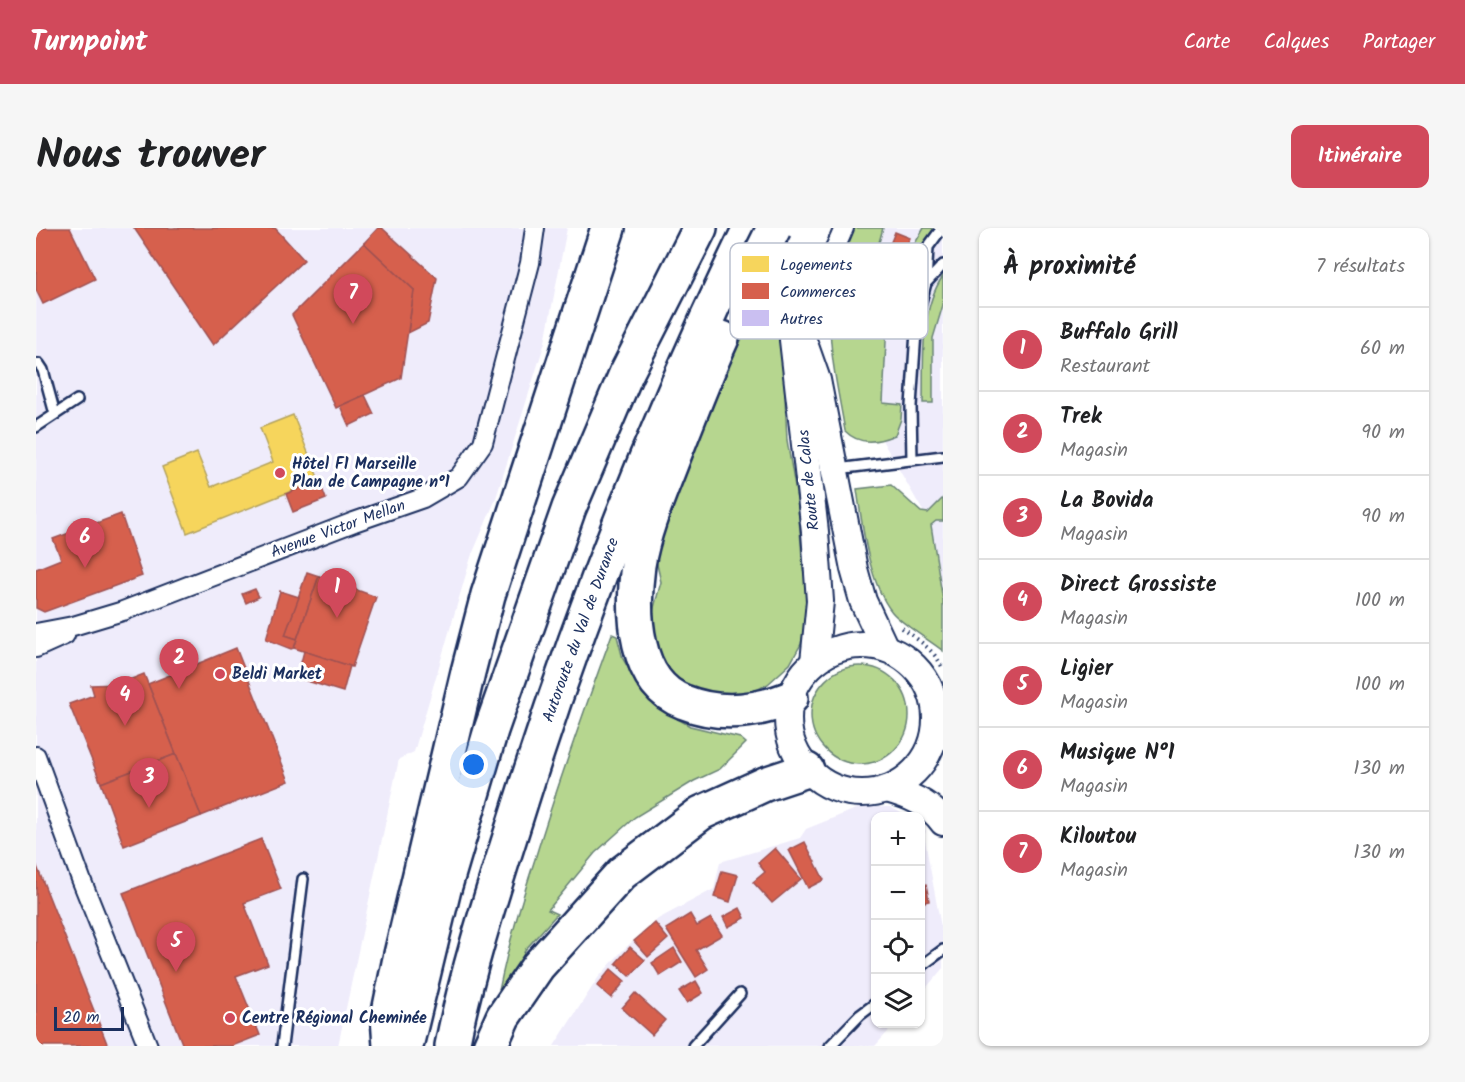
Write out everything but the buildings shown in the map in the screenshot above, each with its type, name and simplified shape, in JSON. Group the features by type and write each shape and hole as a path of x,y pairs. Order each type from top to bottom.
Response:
{"highway":[{"path":"390,1046 388,1017 399,963 468,672 492,585 608,228"},
{"path":"406,1046 444,889 490,730 569,508 626,374 700,228"},
{"name":"Autoroute du Val de Durance","path":"743,243 750,228"},
{"path":"766,243 774,228"},
{"name":"Autoroute du Val de Durance","path":"452,1046 493,889 567,659 609,549 683,371 730,271"},
{"path":"730,322 653,510 639,565 636,590 642,654 648,669 663,690 677,700 708,710 756,709 790,698"},
{"path":"490,1046 503,1017 538,966 622,873 701,813 765,784 807,770"}],"main road":[{"name":"Route de Calas","path":"768,228 772,243"},
{"name":"Route de Calas","path":"793,339 820,601 814,662"},
{"name":"Route de Calas","path":"802,339 817,380 854,569 863,601 885,648"},
{"path":"856,645 885,648 896,653 914,666 928,684 937,717 938,749 908,777 887,789 861,793 836,789 820,781 807,770 795,752 788,731 790,698 800,678 814,662 826,653 856,645"},
{"path":"887,789 906,794 920,802 937,813 943,822"}],"street":[{"name":"Avenue Victor Mellan","path":"36,648 102,618 423,498 459,477 483,443 530,263 535,228"},
{"path":"837,243 844,228"},
{"name":"Avenue Victor Mellan","path":"36,633 102,618"},
{"path":"36,756 47,790 148,1046"},
{"path":"36,769 47,790"}],"lane":[{"path":"928,247 942,228"},
{"path":"928,281 943,265"},
{"path":"912,460 911,406 915,339"},
{"path":"36,364 39,364 43,370 55,414"},
{"path":"36,426 77,400"},
{"path":"835,469 943,456"},
{"path":"282,1046 303,879"},
{"path":"925,964 943,950"},
{"path":"693,1046 740,994"},
{"path":"830,1046 871,1007"}],"shaded area":[{"path":"36,228 567,228 545,342 495,501 471,557 414,752 399,759 338,1046 36,1046"},
{"path":"883,228 943,228 943,601 931,525 860,402 867,339 928,339 928,243 879,243"},
{"path":"861,807 890,807 899,812 871,812 871,1028 891,1028 875,1046 554,1046 598,978 623,950 658,919 714,889 720,862 800,838 806,829"},
{"path":"925,840 943,938 943,968 925,989"}],"green space":[{"path":"853,228 883,228 879,243 846,243"},
{"path":"924,228 936,228 924,243 915,243"},
{"path":"943,276 943,305 933,338 933,403 923,403 924,339 928,339 928,313 935,290"},
{"path":"742,339 779,339 783,356 787,440 798,505 803,570 808,575 808,611 801,644 790,664 768,684 749,694 717,699 672,676 655,660 652,615 661,582 656,560 675,492 705,416"},
{"path":"831,339 886,339 883,403 902,405 901,419 895,435 875,441 863,441 845,431"},
{"path":"891,485 921,512 928,513 943,498 943,521 936,521 931,525 943,601 943,651 892,612 884,600 872,570 857,489"},
{"path":"612,634 617,636 623,659 641,690 664,711 690,726 740,738 746,743 720,769 694,781 635,817 595,853 548,910 557,914 525,950 520,966 499,991 515,924 544,831"},
{"path":"860,666 879,670 894,681 905,696 909,715 905,734 894,749 879,760 860,764 841,760 826,749 815,734 811,715 815,696 826,681 841,670"}],"place":[{"name":"Kiloutou","path":"353,324"},
{"name":"Hôtel F1 Marseille Plan de Campagne n°1","path":"280,473"},
{"name":"Musique N°1","path":"85,568"},
{"name":"Buffalo Grill","path":"337,618"},
{"name":"Beldi Market","path":"220,674"},
{"name":"Trek","path":"179,689"},
{"name":"Direct Grossiste","path":"125,726"},
{"name":"La Bovida","path":"149,808"},
{"name":"Ligier","path":"176,972"},
{"name":"Centre Régional Cheminée","path":"230,1018"}]}
